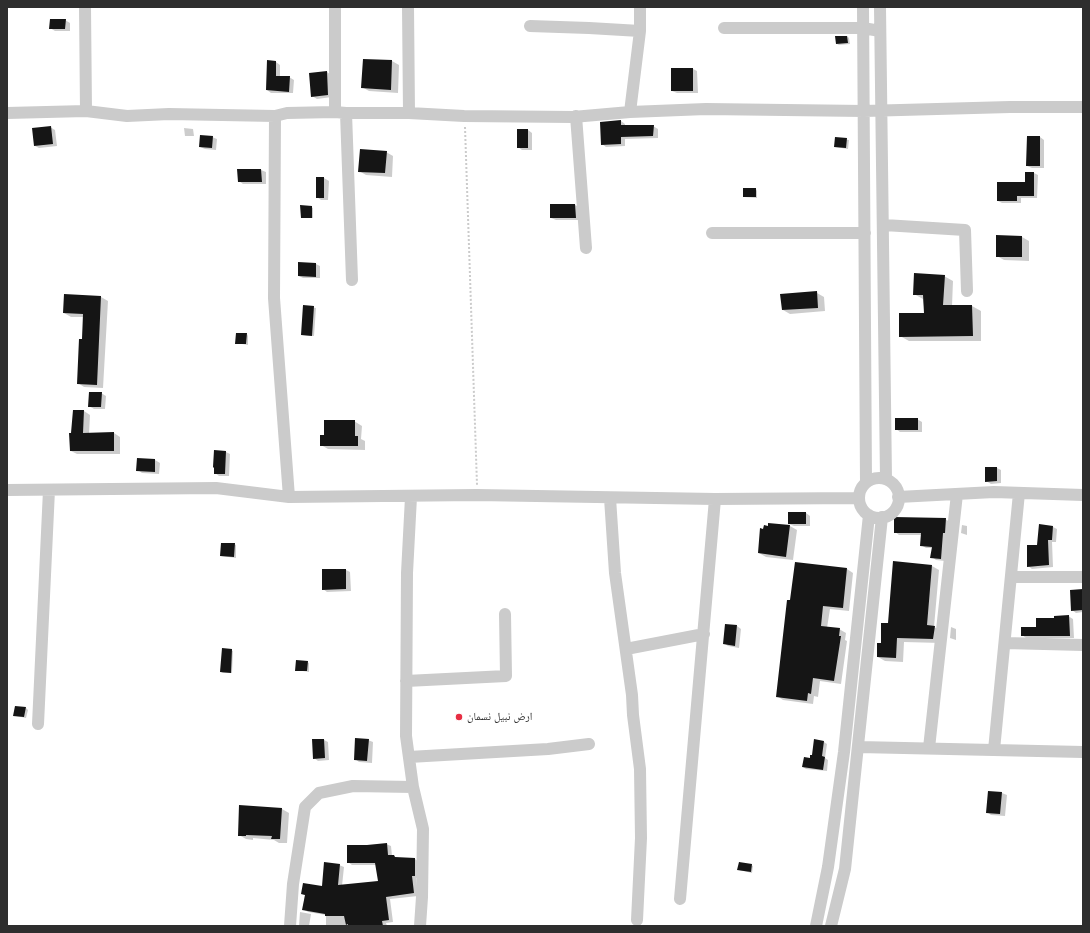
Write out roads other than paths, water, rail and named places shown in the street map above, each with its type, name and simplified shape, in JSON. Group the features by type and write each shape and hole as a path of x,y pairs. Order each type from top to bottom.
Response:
{"street":[{"path":"85,7 86,111"},
{"path":"335,7 352,280"},
{"path":"408,7 409,113"},
{"path":"630,112 640,32 640,7"},
{"path":"863,7 866,482"},
{"path":"880,7 884,225 886,479"},
{"path":"530,26 589,28 640,32"},
{"path":"724,28 863,28 880,31"},
{"path":"7,112 86,111 127,116 170,114 275,116 287,113 409,113 464,116 576,116 706,109 864,111 1010,107 1083,107"},
{"path":"275,116 274,298 289,497"},
{"path":"576,116 586,248"},
{"path":"884,225 965,230 967,291"},
{"path":"712,233 864,233"},
{"path":"876,478 886,479 895,486 898,503 892,512 882,517 869,515 860,505 859,498 862,486 866,482 876,478"},
{"path":"7,490 216,488 289,497 411,497 477,495 715,499 859,498"},
{"path":"38,724 49,490"},
{"path":"898,497 994,492 1083,495"},
{"path":"994,750 1019,493"},
{"path":"929,748 957,494"},
{"path":"411,497 407,573 406,736 413,787 423,829 420,926"},
{"path":"610,498 615,573 632,695 640,769 641,838 637,920"},
{"path":"680,899 715,499"},
{"path":"816,926 828,867 844,752 869,515"},
{"path":"831,926 845,869 882,517"},
{"path":"1012,577 1083,577"},
{"path":"406,681 506,676 505,614"},
{"path":"626,649 704,634"},
{"path":"1005,643 1083,645"},
{"path":"409,757 548,749 589,744"},
{"path":"859,747 1083,752"},
{"path":"290,926 293,884 305,807 319,793 353,786 413,787"}],"place":[{"name":"ارض نبيل نسمان","path":"459,717"}]}
